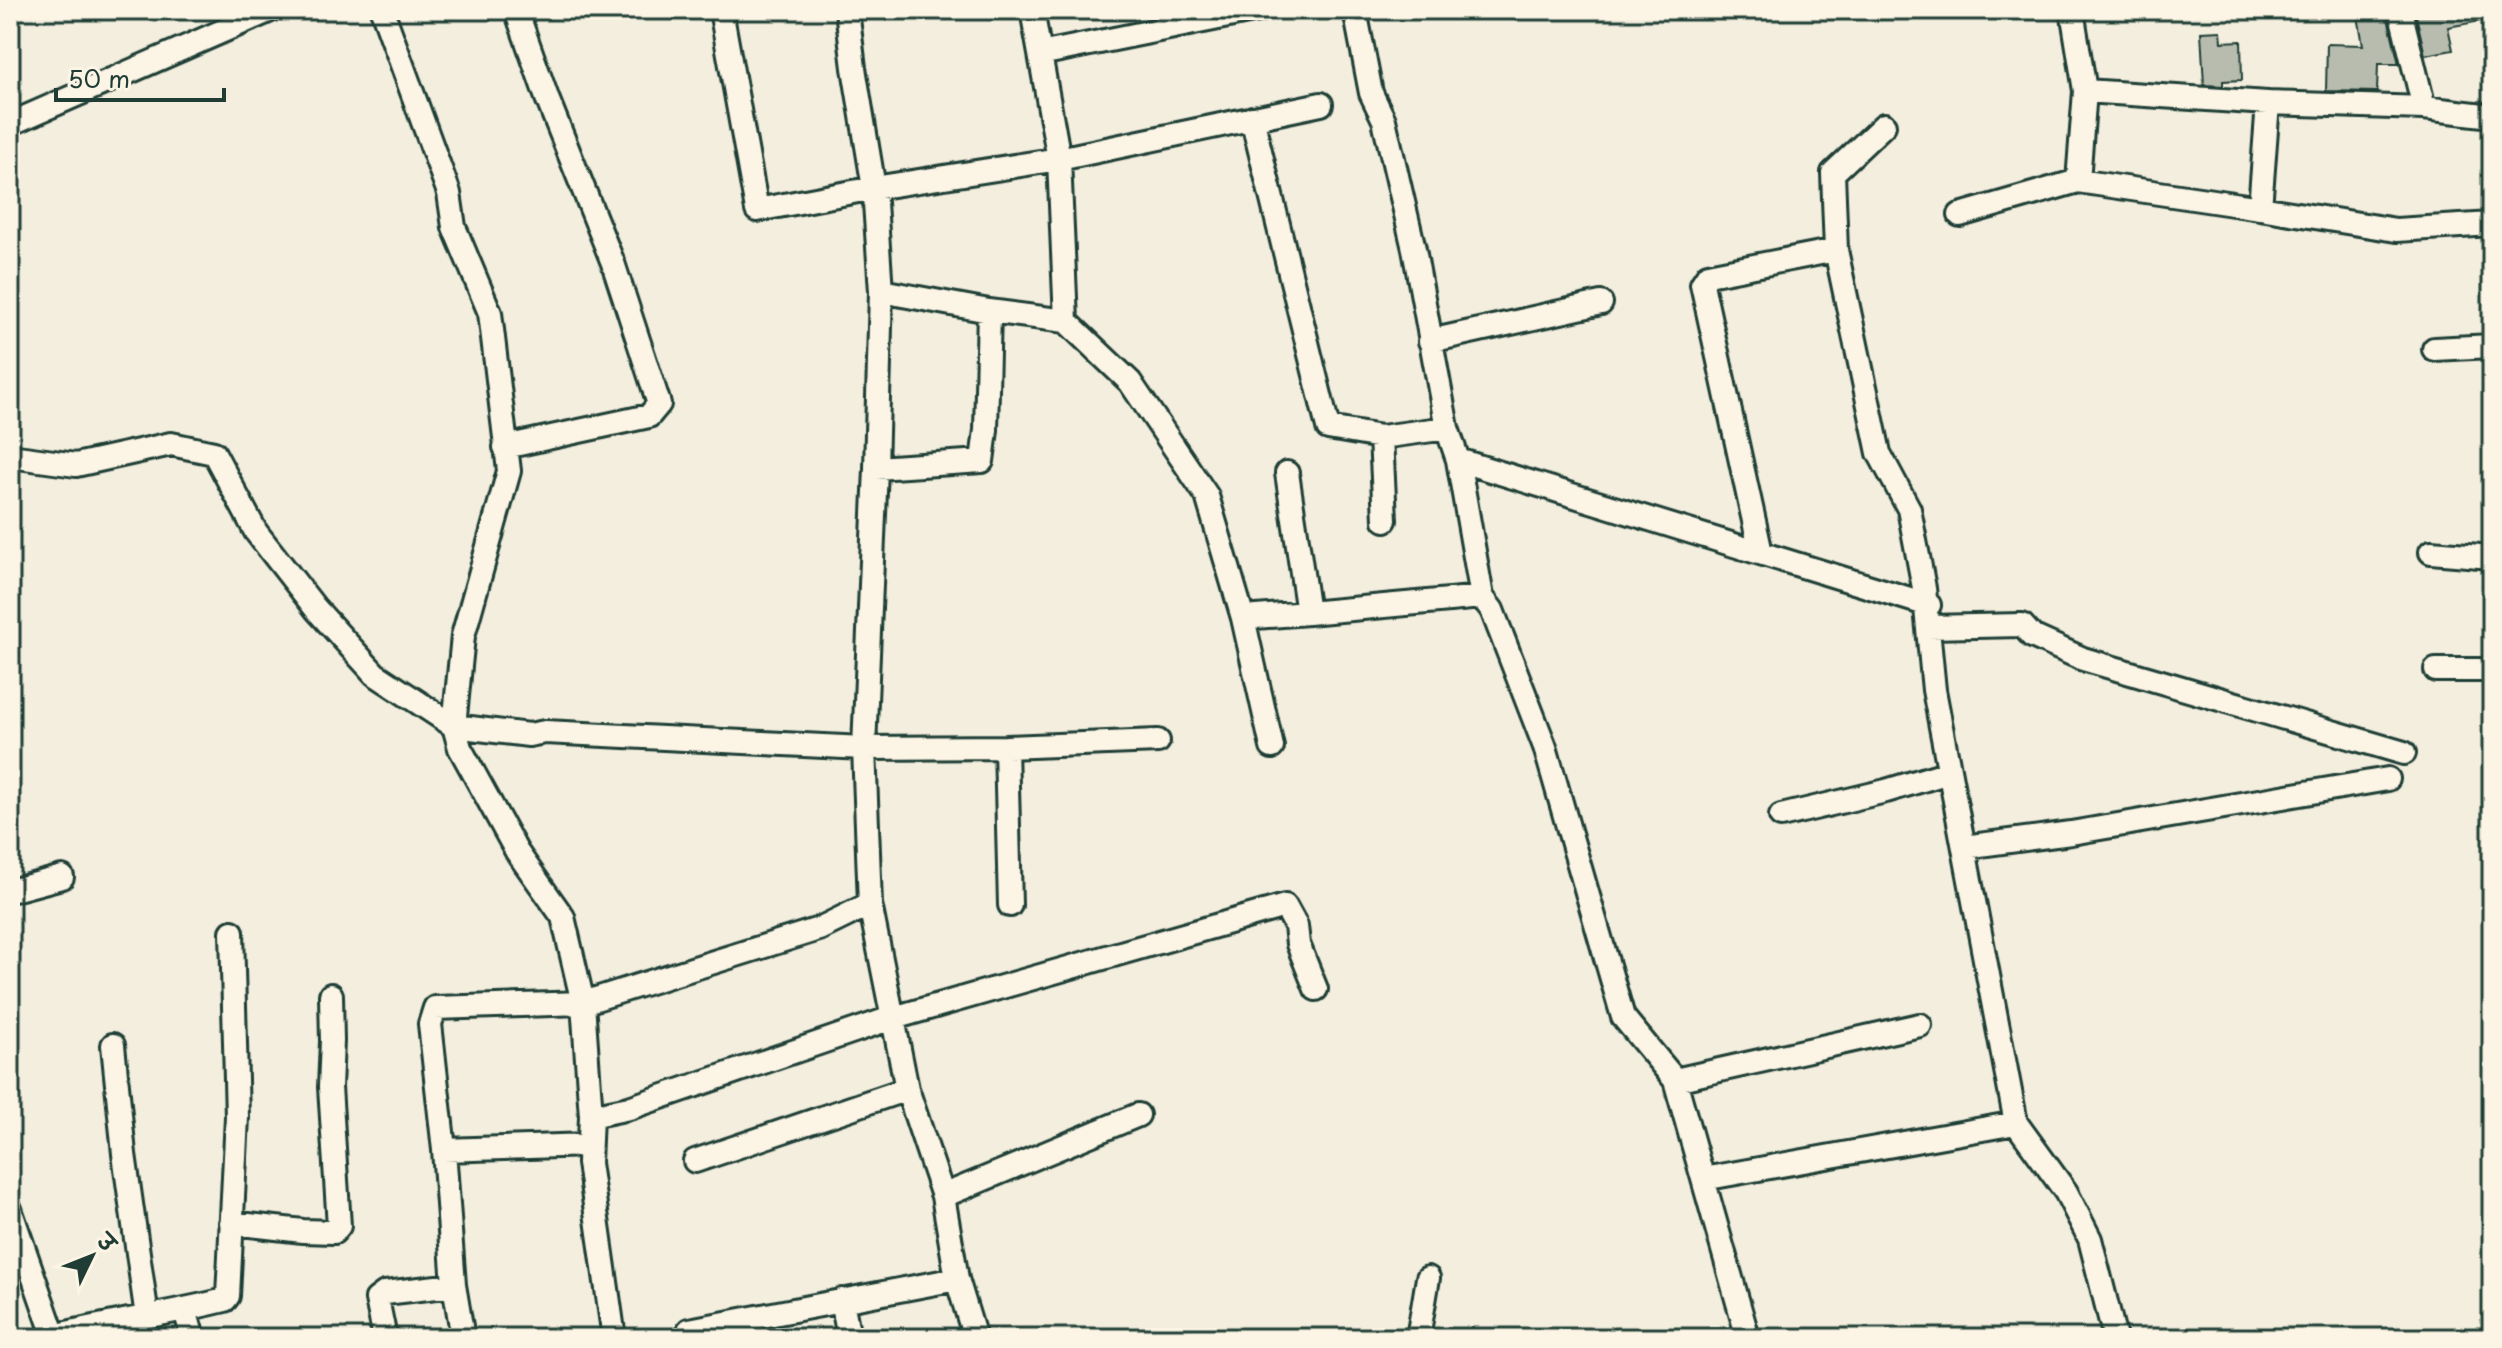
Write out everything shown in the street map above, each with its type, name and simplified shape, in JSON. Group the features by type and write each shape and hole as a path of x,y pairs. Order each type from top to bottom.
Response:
{"street":[{"path":"382,10 449,193 454,227 490,313 509,471 463,636 454,726 460,748 517,852 563,917 583,1003 591,1116 589,1163 614,1338"},
{"path":"505,447 649,416 659,404 613,263 547,98 516,10"},
{"path":"721,10 757,210 1059,159 1321,104"},
{"path":"847,10 874,188 881,291 864,748 870,904 907,1089 943,1196 957,1279 975,1338"},
{"path":"1032,10 1059,159 1066,321"},
{"path":"1040,54 1258,10"},
{"path":"1355,10 1371,93 1384,120 1414,249 1447,428 1458,460 1482,597 1492,610 1545,747 1623,1017 1675,1080 1748,1338"},
{"path":"2072,10 2085,91 2078,181"},
{"path":"2400,10 2424,108"},
{"path":"12,118 259,12"},
{"path":"2085,91 2268,103 2424,108 2492,116"},
{"path":"2260,208 2268,103"},
{"path":"1252,118 1328,428 1381,437 1447,428"},
{"path":"1884,125 1833,173 1836,250 1879,453 1909,509 1927,612 1934,690 2016,1123 2066,1192 2090,1239 2115,1338"},
{"path":"1960,215 2078,181 2396,230 2492,224"},
{"path":"1761,553 1702,284 1708,275 1836,250"},
{"path":"881,291 989,311 1066,321 1130,382 1207,496 1243,618 1272,747"},
{"path":"1430,341 1601,303"},
{"path":"876,468 982,461 986,430 989,311"},
{"path":"2434,349 2492,346"},
{"path":"1381,437 1385,520"},
{"path":"10,456 76,465 171,444 214,453 256,532 316,609 375,674 454,726 529,735 545,732 864,748 1158,741"},
{"path":"1458,460 1761,553 1927,612 2022,625 2032,636 2083,659 2404,753"},
{"path":"1287,473 1308,613"},
{"path":"2431,552 2492,557"},
{"path":"1243,618 1482,597"},
{"path":"2436,670 2492,670"},
{"path":"1006,747 1010,905"},
{"path":"1781,816 1886,791 1949,772"},
{"path":"1964,847 2071,833 2388,779"},
{"path":"10,891 62,877"},
{"path":"463,1338 454,1285 444,1150 430,1024 435,1008 583,1003 819,929 870,904"},
{"path":"591,1116 629,1108 893,1018 1285,906 1296,926 1298,944 1316,989"},
{"path":"10,1209 54,1336 80,1334 124,1320 225,1300 228,1296 237,1117 232,932"},
{"path":"231,1223 319,1232 334,1232 339,1226 330,1087 331,995"},
{"path":"1675,1080 1920,1025"},
{"path":"113,1045 124,1154 147,1317"},
{"path":"695,1161 907,1089"},
{"path":"943,1196 1138,1115"},
{"path":"1703,1179 2016,1123"},
{"path":"444,1150 589,1145"},
{"path":"1418,1338 1428,1278"},
{"path":"689,1330 957,1279"},
{"path":"385,1338 377,1299 385,1293 454,1285"},
{"path":"842,1300 849,1338"},
{"path":"185,1310 193,1338"}],"building":[{"path":"2357,10 2386,10 2399,64 2378,64 2377,92 2326,91 2327,44 2363,45"},
{"path":"2492,10 2492,19 2448,27 2453,50 2425,55 2415,11"},
{"path":"2221,31 2222,42 2241,41 2242,80 2223,81 2223,86 2204,85 2201,32"}]}
